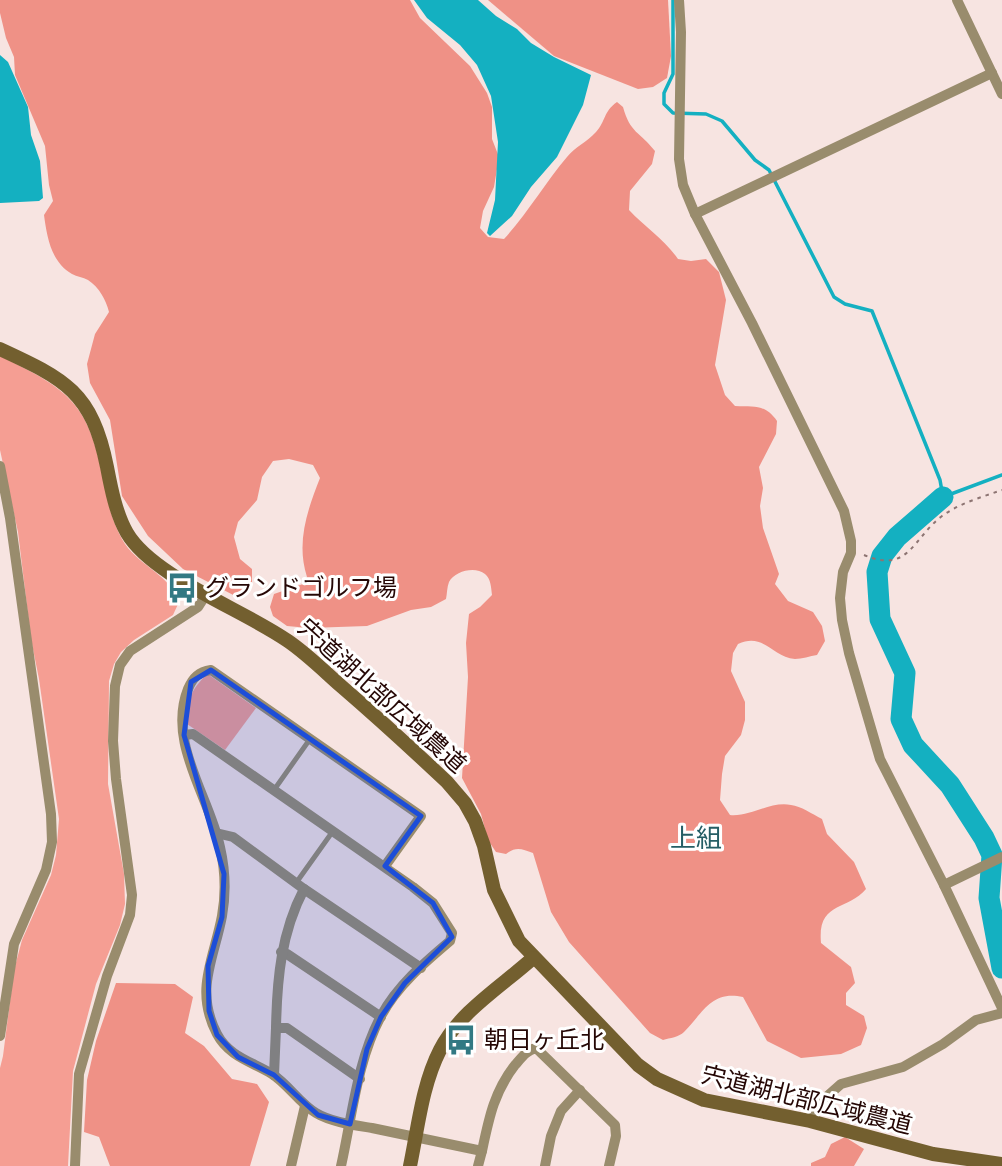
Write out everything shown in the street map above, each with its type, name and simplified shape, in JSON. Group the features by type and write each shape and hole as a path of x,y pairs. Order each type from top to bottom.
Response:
{"street":[{"path":"679,0 679,159 683,185 695,214 844,510 849,526 851,553 843,572 840,598 849,653 880,759 944,885 1002,1010 976,1020 943,1044 903,1067 841,1084 815,1107 810,1121"},
{"path":"957,0 1002,94"},
{"path":"695,214 992,73"},
{"name":"宍道湖北部広域農道","path":"0,349 52,374 71,389 85,406 101,437 117,509 127,532 141,551 162,569 291,643 447,782 465,803 475,821 494,890 519,941 631,1058 657,1079 704,1100 810,1121 933,1154 1002,1164"},
{"path":"0,466 10,518 48,787 52,842 46,870 14,944 0,1036"},
{"path":"75,1166 79,1074 107,976 130,915 132,895 115,766 115,686 120,665 130,651 198,607 207,593"},
{"path":"385,866 421,816 211,670 200,672 191,682 185,696 182,717 184,734 220,847 225,893 222,917 208,966 206,988 209,1011 218,1035 238,1057 274,1075 318,1115 482,1151"},
{"path":"184,734 193,734 385,866 433,903 452,933 450,942 405,983 381,1017 367,1049 341,1166"},
{"path":"216,833 233,837 421,968"},
{"path":"944,885 1000,858"},
{"path":"274,1075 281,952 300,886"},
{"path":"281,952 288,954 381,1017"},
{"path":"410,1166 427,1088 440,1049 453,1030 533,958"},
{"path":"276,1028 287,1028 360,1079"},
{"path":"478,1166 494,1099 506,1077 528,1051 536,1048 615,1125 616,1136 609,1166"},
{"path":"545,1166 551,1136 561,1111 580,1090"},
{"path":"291,1166 305,1106"}],"lane":[{"path":"274,790 310,739"},
{"path":"300,886 333,831"}],"path":[{"path":"872,558 885,562 894,561 905,554 940,517 955,507 1002,490"}],"highlighted area":[{"path":"211,670 421,816 385,866 433,903 452,937 405,983 381,1017 367,1049 350,1124 318,1115 274,1075 238,1057 217,1035 209,1011 208,966 222,917 224,874 184,735 191,682"}],"shaded area":[{"path":"0,0 410,0 420,18 470,66 487,93 492,107 492,139 499,157 494,187 483,211 480,228 488,237 504,239 567,157 596,132 612,106 617,102 623,107 632,127 655,151 652,164 630,191 629,210 678,259 706,259 719,272 726,300 715,365 725,395 735,406 764,409 777,421 776,434 759,467 763,488 760,506 763,528 779,574 775,584 788,601 813,612 822,626 825,641 817,655 795,659 755,641 738,644 733,653 731,671 745,702 745,720 741,735 725,756 720,800 730,815 783,804 803,809 822,819 827,834 854,862 866,889 829,913 821,930 821,943 851,967 855,983 846,993 846,1005 864,1016 867,1028 861,1045 841,1054 801,1058 767,1041 743,997 732,996 715,1000 682,1034 663,1040 650,1033 569,942 551,912 533,853 519,849 506,854 496,852 488,840 481,814 462,778 469,614 492,595 490,581 485,574 476,570 460,573 449,582 446,599 431,607 411,610 367,626 287,626 273,616 270,607 274,594 303,584 307,577 303,552 304,527 320,478 313,465 289,459 273,461 262,477 257,500 238,522 234,537 240,559 252,569 252,585 241,599 183,569 148,536 122,496 110,420 90,383 87,364 95,334 109,312 96,286 65,269 51,248 44,215 53,201 45,146 15,75 14,57 0,13"},
{"path":"488,0 668,0 671,56 667,78 653,87 638,89 554,56"},
{"path":"0,356 56,387 80,412 96,449 110,510 120,536 139,559 169,585 179,602 173,615 134,640 121,652 109,681 108,784 124,874 125,904 120,925 96,984 73,1071 68,1166 0,1166 0,1068 14,970 22,940 51,875 56,855 59,819 31,639 18,532 0,450"},
{"path":"206,675 256,708 225,750 187,724 186,710 190,697"},
{"path":"116,983 175,984 193,997 185,1033 204,1046 232,1079 257,1084 269,1102 250,1166 110,1166 99,1137 84,1132 87,1080 96,1041"},
{"path":"845,1137 864,1149 854,1166 811,1166 811,1163 825,1157 831,1144"}],"water":[{"path":"414,0 478,0 531,43 591,75 583,105 557,157 531,187 512,216 490,236 487,233 495,200 498,142 491,96 477,65 460,45 427,18"},
{"path":"0,55 8,62 28,107 31,135 40,161 43,198 39,201 0,203"}],"waterway":[{"path":"673,0 673,74 664,93 664,104 673,113 706,114 722,121 755,160 769,170 834,297 845,304 872,311 940,480 943,497 1002,475"},
{"path":"943,497 897,537 882,556 877,572 880,619 905,673 901,719 913,745 950,785 992,855 989,898 1002,968"}],"place":[{"name":"グランドゴルフ場","path":"182,588"},
{"name":"朝日ヶ丘北","path":"461,1040"}],"district":[{"name":"上組","path":"696,838"}]}
